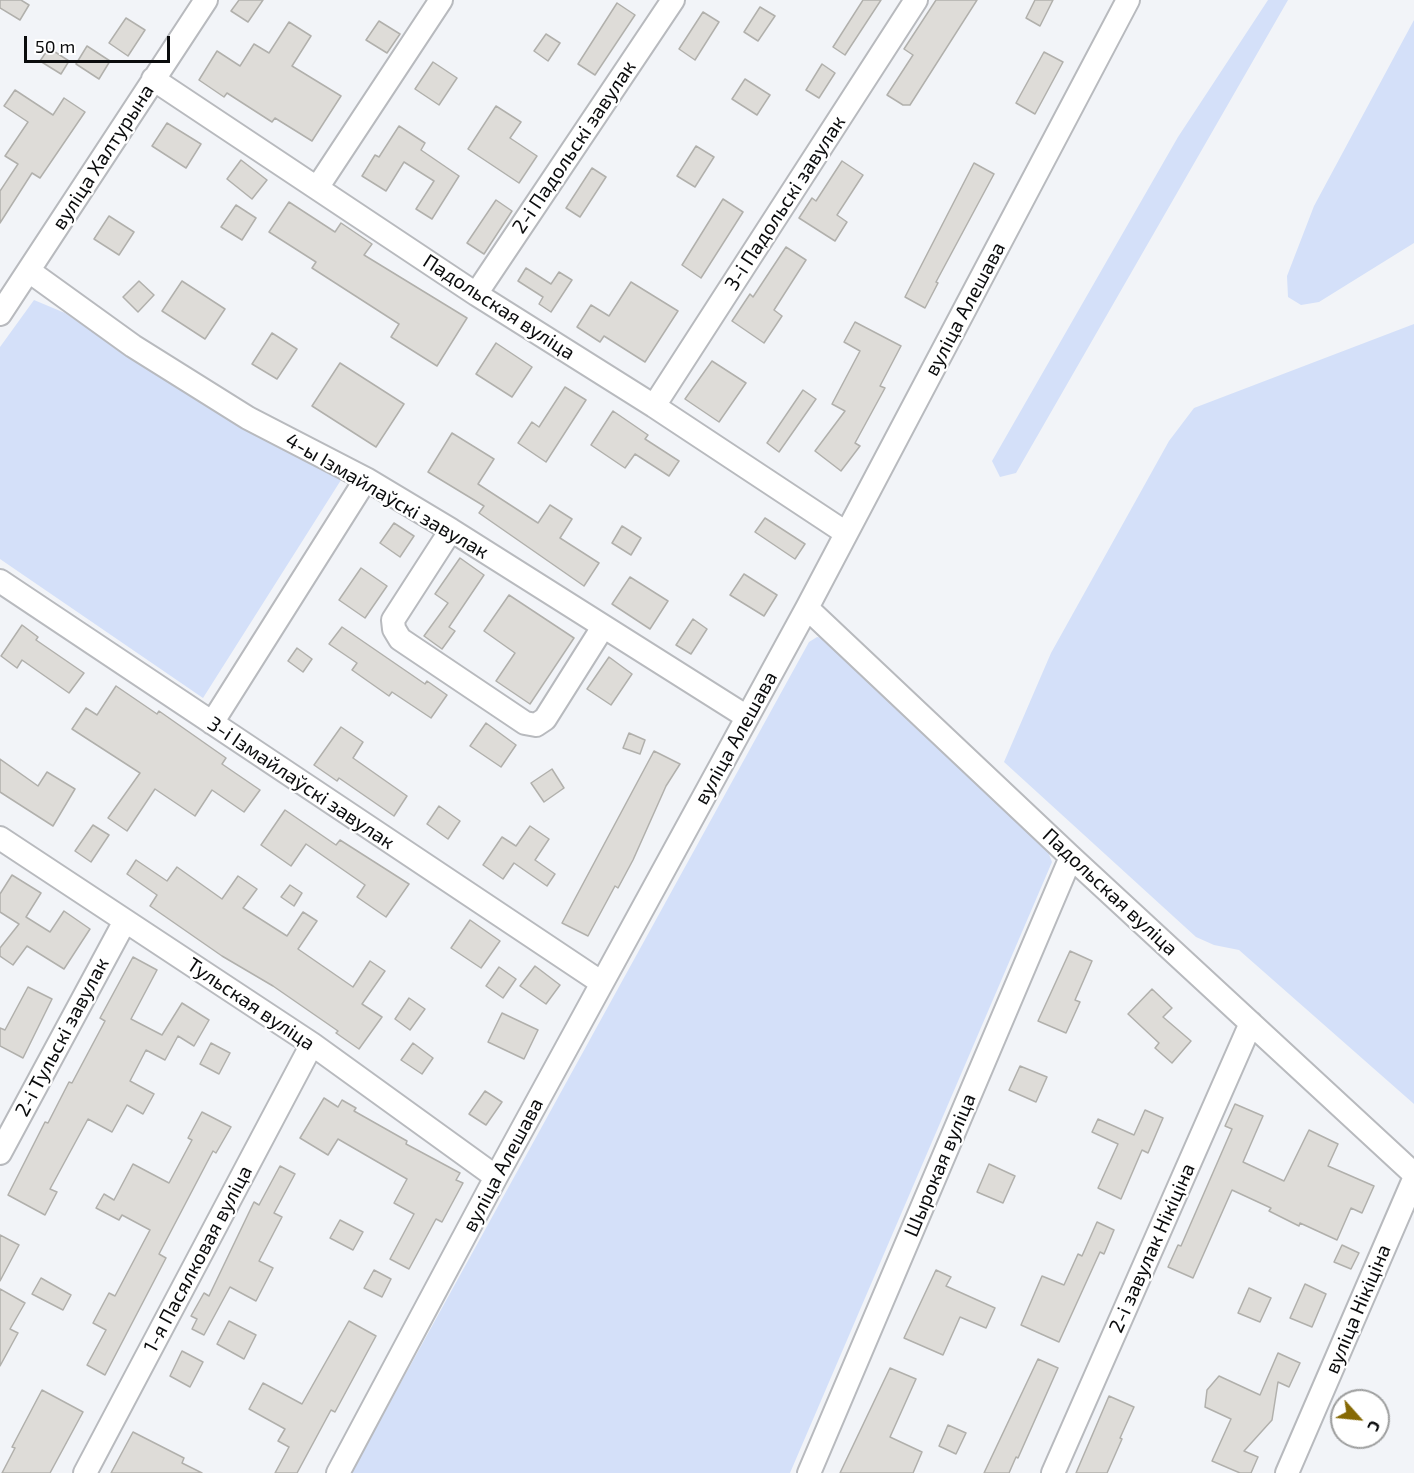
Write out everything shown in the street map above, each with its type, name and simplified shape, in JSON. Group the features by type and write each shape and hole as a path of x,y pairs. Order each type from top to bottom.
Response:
{"street":[{"name":"вуліца Халтурына","path":"0,314 206,0"},
{"path":"317,188 441,0"},
{"name":"2-і Падольскі завулак","path":"476,294 673,0"},
{"name":"3-і Падольскі завулак","path":"654,406 916,0"},
{"name":"вуліца Алешава","path":"338,1473 496,1177 807,608 1128,0"},
{"name":"Падольская вуліца","path":"153,79 476,294 654,406 846,533"},
{"name":"4-ы Ізмайлаўскі завулак","path":"29,271 133,346 239,412 366,479 451,530 747,717"},
{"path":"212,723 366,479"},
{"path":"451,530 393,620 394,629 400,639 525,723 536,725 545,719 603,627"},
{"name":"3-і Ізмайлаўскі завулак","path":"0,580 602,983"},
{"name":"Падольская вуліца","path":"807,608 1071,857 1414,1174"},
{"name":"Тульская вуліца","path":"0,838 312,1044 496,1177"},
{"name":"Шырокая вуліца","path":"809,1473 1071,857"},
{"name":"2-і Тульскі завулак","path":"0,1153 125,921"},
{"name":"2-і завулак Нікіціна","path":"1053,1473 1251,1023"},
{"name":"1-я Пасялковая вуліца","path":"85,1473 312,1044"},
{"name":"вуліца Нікіціна","path":"1287,1473 1414,1179"}],"shaded area":[{"path":"1268,0 1288,0 1016,473 1000,477 992,461 1178,137"},
{"path":"1414,20 1414,243 1319,302 1301,305 1288,297 1287,276 1314,206"},
{"path":"34,300 65,313 130,357 341,480 203,698 0,559 0,347"},
{"path":"1414,324 1414,1104 1239,950 1214,945 1196,937 1004,762 1051,653 1169,441 1194,408"},
{"path":"817,637 824,638 1047,849 1052,862 790,1473 351,1473 809,642"}],"building":[{"path":"0,0 21,0 29,5 20,20 0,8"},
{"path":"239,0 263,0 248,22 231,11"},
{"path":"863,0 881,0 845,55 833,47"},
{"path":"936,0 977,0 910,105 903,105 887,95 913,55 904,49"},
{"path":"1035,0 1053,0 1040,26 1026,18"},
{"path":"617,3 635,15 595,75 578,64"},
{"path":"760,7 775,16 758,41 744,32"},
{"path":"703,12 719,22 695,60 679,49"},
{"path":"126,18 145,30 128,56 109,43"},
{"path":"379,21 400,34 387,53 366,40"},
{"path":"289,22 311,36 292,66 341,96 312,141 275,118 272,122 227,93 224,97 199,80 217,51 240,66 254,44 269,53"},
{"path":"546,34 560,43 548,61 534,51"},
{"path":"87,46 110,61 99,79 76,64"},
{"path":"49,48 69,61 61,74 40,61"},
{"path":"1044,52 1063,62 1035,114 1016,103"},
{"path":"433,62 457,78 439,105 415,89"},
{"path":"822,64 835,73 819,98 806,90"},
{"path":"745,79 770,95 757,115 732,99"},
{"path":"15,90 53,115 64,98 85,112 40,178 32,173 0,223 0,191 18,164 5,156 28,122 4,106"},
{"path":"496,106 521,122 510,138 537,156 519,183 468,149"},
{"path":"167,123 201,144 186,168 152,146"},
{"path":"399,126 425,143 421,150 459,176 432,219 416,209 434,181 404,162 386,191 362,176 375,155 379,157"},
{"path":"696,146 714,157 695,187 677,176"},
{"path":"241,160 267,180 252,199 227,179"},
{"path":"842,161 863,175 837,215 847,222 835,241 799,218 812,198 816,201"},
{"path":"974,163 994,174 936,282 938,283 925,308 905,297"},
{"path":"592,168 606,177 580,217 566,208"},
{"path":"723,199 743,212 701,278 682,265"},
{"path":"496,200 512,211 484,254 467,243"},
{"path":"289,202 335,232 341,223 372,244 364,255 467,318 437,366 391,337 399,324 312,268 316,262 269,232"},
{"path":"236,205 256,218 242,240 221,227"},
{"path":"109,216 134,232 119,255 94,239"},
{"path":"786,247 806,260 774,310 782,316 764,343 732,321 750,294 753,297"},
{"path":"526,268 551,284 559,272 572,280 551,312 539,304 543,297 518,281"},
{"path":"139,281 154,295 138,312 123,297"},
{"path":"182,281 225,309 205,339 162,311"},
{"path":"631,282 678,311 645,362 604,336 600,342 577,327 591,305 609,316"},
{"path":"855,322 901,346 880,386 885,388 855,443 860,446 841,471 815,451 845,411 832,404 860,351 844,342"},
{"path":"272,333 297,349 277,379 252,364"},
{"path":"496,343 532,367 512,397 476,374"},
{"path":"712,361 746,383 719,422 685,399"},
{"path":"340,363 404,404 376,447 312,406"},
{"path":"565,387 586,400 546,462 518,443 532,422 539,427"},
{"path":"803,390 816,399 779,452 767,443"},
{"path":"613,411 648,435 645,439 679,461 669,476 635,454 625,468 591,445"},
{"path":"452,433 494,459 478,484 538,523 550,505 572,519 560,538 599,563 584,586 479,513 484,506 428,472"},
{"path":"765,518 805,544 795,559 755,532"},
{"path":"394,523 414,536 400,557 380,543"},
{"path":"622,526 641,538 631,555 612,543"},
{"path":"460,558 484,575 449,627 455,631 442,649 424,636 448,603 435,594"},
{"path":"361,568 387,586 365,618 339,600"},
{"path":"744,574 777,595 764,616 730,595"},
{"path":"630,577 668,601 650,629 612,604"},
{"path":"509,595 574,638 530,704 496,681 515,653 484,631"},
{"path":"693,619 707,629 691,654 676,645"},
{"path":"22,625 38,637 36,640 84,673 69,693 22,660 17,668 1,656"},
{"path":"342,627 425,684 427,681 447,695 431,718 392,692 389,696 352,670 357,663 329,644"},
{"path":"297,648 312,659 303,672 288,661"},
{"path":"609,657 632,674 611,705 587,689"},
{"path":"116,686 157,714 159,711 226,758 222,764 260,790 244,812 212,790 195,816 155,789 127,831 108,818 140,773 72,729 86,708 97,715"},
{"path":"486,723 516,745 501,767 470,746"},
{"path":"341,727 363,742 353,758 407,796 394,816 339,778 337,781 314,765"},
{"path":"629,733 645,740 640,754 623,748"},
{"path":"654,751 680,764 666,786 633,860 618,888 615,886 588,936 562,923"},
{"path":"0,759 38,786 47,772 75,789 53,826 0,792"},
{"path":"552,769 564,788 544,802 531,783"},
{"path":"439,806 460,821 448,839 427,824"},
{"path":"285,810 336,845 340,840 409,884 386,917 357,897 365,885 306,844 291,866 261,845"},
{"path":"93,825 109,835 91,862 75,851"},
{"path":"530,826 549,839 535,860 555,874 547,886 514,863 503,879 483,865 502,837 516,846"},
{"path":"136,860 167,881 177,867 222,899 238,876 257,889 243,908 287,936 303,912 317,921 298,949 353,987 370,961 385,971 362,1004 382,1017 359,1049 336,1033 338,1031 273,986 222,956 150,906 157,895 127,874"},
{"path":"12,875 41,893 26,917 50,932 64,911 90,929 64,969 27,946 13,965 0,956 0,948 19,924 0,912 0,894"},
{"path":"290,885 302,893 294,906 281,897"},
{"path":"470,920 500,941 481,968 451,948"},
{"path":"1070,951 1092,961 1075,1000 1080,1002 1066,1033 1038,1021"},
{"path":"133,957 157,970 131,1019 162,1035 182,1003 209,1020 194,1046 178,1036 165,1060 146,1050 130,1081 154,1094 143,1114 127,1105 112,1132 88,1119 50,1189 57,1192 45,1215 8,1195 45,1122 48,1123 69,1082 72,1083 105,1021 100,1018"},
{"path":"535,966 560,985 546,1004 520,986"},
{"path":"499,967 516,979 503,998 486,986"},
{"path":"28,987 52,999 23,1058 0,1046 0,1028 5,1030"},
{"path":"1152,989 1172,1008 1163,1017 1191,1041 1172,1063 1155,1048 1159,1043 1128,1014"},
{"path":"409,998 425,1009 410,1030 395,1019"},
{"path":"502,1013 538,1030 524,1059 488,1042"},
{"path":"211,1043 230,1053 219,1074 200,1064"},
{"path":"413,1043 433,1058 422,1074 401,1060"},
{"path":"1020,1066 1047,1077 1036,1102 1009,1090"},
{"path":"485,1091 502,1102 486,1125 469,1114"},
{"path":"324,1098 338,1107 342,1100 356,1108 354,1111 407,1141 406,1144 460,1173 456,1180 463,1183 442,1222 436,1219 409,1269 390,1259 414,1214 394,1203 407,1179 338,1139 328,1155 300,1138"},
{"path":"1235,1104 1263,1116 1243,1162 1284,1181 1309,1130 1338,1144 1328,1166 1374,1186 1362,1213 1351,1208 1337,1240 1300,1223 1299,1226 1269,1211 1271,1208 1232,1190 1193,1278 1168,1267 1178,1245 1181,1246 1232,1129 1225,1126"},
{"path":"1145,1110 1163,1118 1148,1153 1142,1150 1121,1199 1098,1188 1118,1144 1092,1132 1098,1119 1134,1135"},
{"path":"202,1112 231,1127 216,1153 213,1151 159,1254 166,1258 105,1375 87,1365 106,1330 93,1323 109,1293 115,1296 150,1230 122,1215 119,1220 96,1208 104,1194 114,1200 133,1164 169,1183 192,1140 188,1138"},
{"path":"989,1164 1015,1176 1003,1203 977,1192"},
{"path":"280,1166 295,1174 274,1213 282,1217 259,1261 273,1268 256,1301 230,1287 204,1335 192,1329 197,1319 191,1316 204,1293 209,1296 254,1202 259,1205"},
{"path":"340,1220 363,1232 353,1250 330,1238"},
{"path":"1097,1222 1114,1230 1104,1254 1100,1252 1059,1342 1021,1325 1042,1276 1064,1285 1078,1254 1082,1256"},
{"path":"0,1235 19,1245 0,1281"},
{"path":"1342,1245 1359,1253 1351,1269 1334,1262"},
{"path":"374,1270 391,1279 382,1297 364,1288"},
{"path":"936,1270 951,1277 946,1286 995,1308 986,1328 960,1317 943,1355 904,1338"},
{"path":"41,1278 71,1295 63,1310 32,1294"},
{"path":"1305,1284 1326,1294 1312,1327 1290,1318"},
{"path":"1249,1288 1271,1298 1260,1322 1238,1313"},
{"path":"0,1289 25,1303 10,1329 18,1333 0,1366"},
{"path":"229,1321 256,1335 244,1359 217,1344"},
{"path":"349,1321 376,1336 335,1412 331,1410 297,1473 275,1473 289,1447 278,1441 285,1429 249,1409 263,1383 302,1404"},
{"path":"182,1351 203,1362 190,1387 170,1376"},
{"path":"1278,1353 1300,1363 1289,1387 1278,1382 1272,1420 1244,1451 1258,1457 1251,1473 1240,1473 1212,1461 1231,1419 1205,1407 1207,1390 1219,1376 1260,1395"},
{"path":"1038,1359 1058,1368 1018,1458 1016,1457 1009,1473 984,1473"},
{"path":"890,1368 916,1379 890,1437 922,1452 913,1473 840,1473"},
{"path":"42,1390 83,1412 50,1473 2,1473 15,1448 12,1447"},
{"path":"1109,1396 1134,1407 1120,1438 1122,1439 1107,1473 1076,1473"},
{"path":"948,1425 966,1433 956,1454 939,1446"},
{"path":"133,1432 184,1458 182,1463 202,1473 111,1473"}]}
